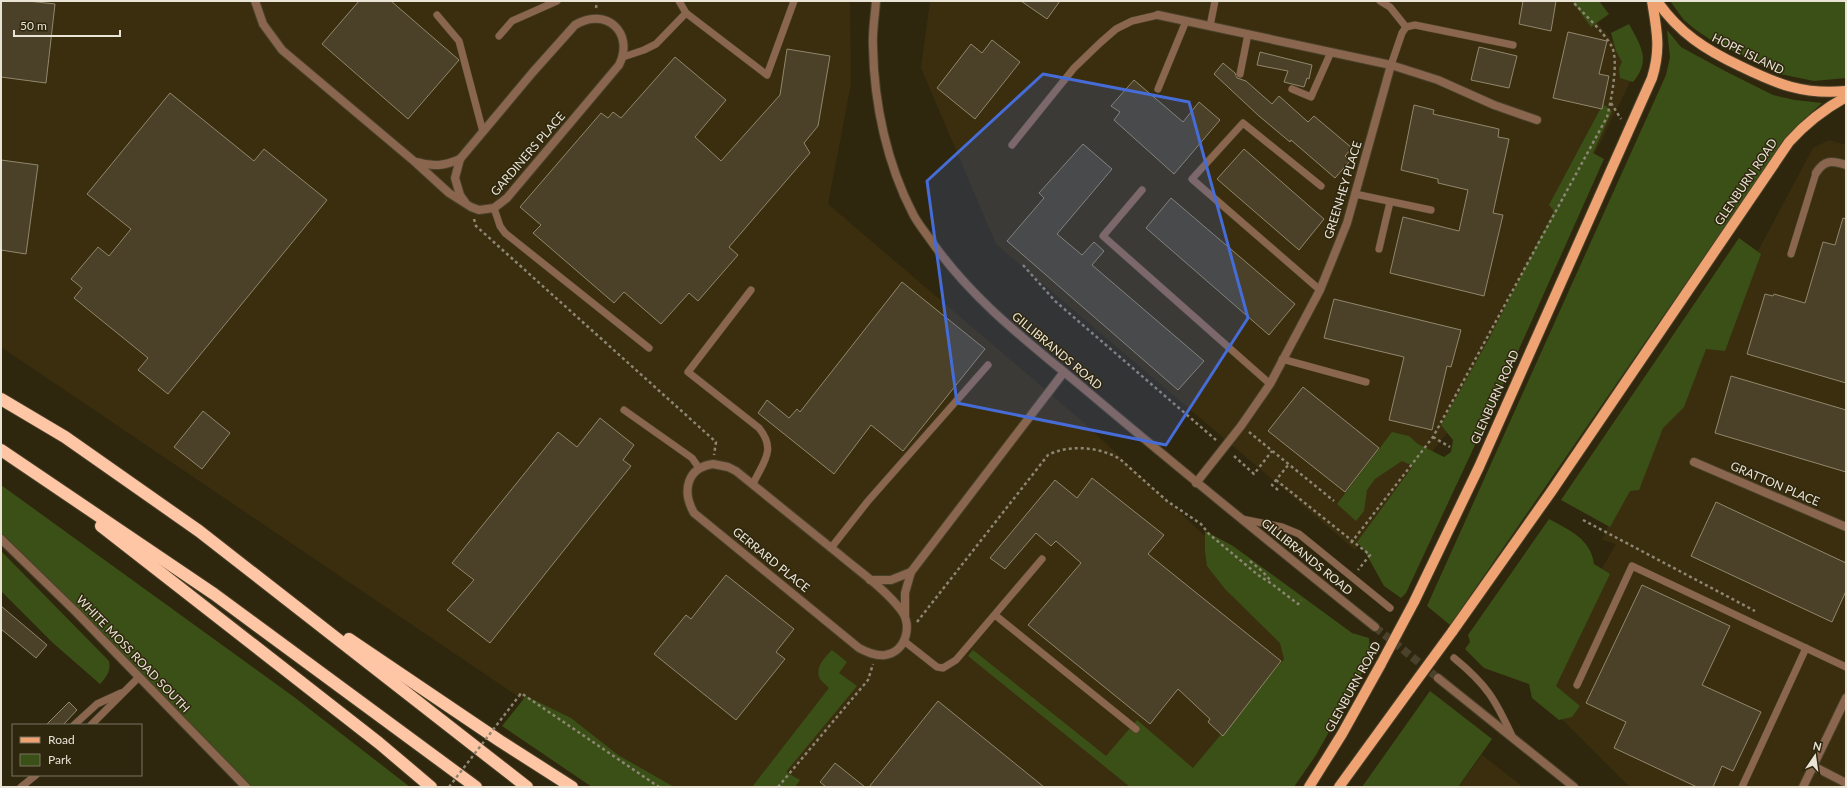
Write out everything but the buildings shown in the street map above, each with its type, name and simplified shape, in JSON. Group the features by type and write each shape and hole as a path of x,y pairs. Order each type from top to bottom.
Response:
{"highway":[{"path":"1,399 64,437 198,531 527,787"},
{"path":"2,450 373,738 431,787"},
{"path":"2,450 214,594 476,787"},
{"path":"262,580 500,741 572,787"}],"main road":[{"name":"GLENBURN ROAD","path":"1309,787 1342,734 1382,664 1442,547 1652,78 1657,62 1658,47 1652,1"},
{"name":"HOPE ISLAND","path":"1657,1 1664,12 1678,27 1710,52 1775,84 1816,91 1846,91"},
{"name":"GLENBURN ROAD","path":"1339,787 1452,632 1551,492 1789,142 1803,126 1829,106 1846,97"}],"street":[{"name":"GARDINERS PLACE","path":"255,1 263,24 282,50 415,162 449,193 479,210 494,208 507,198 614,71 623,57"},
{"name":"GILLIBRANDS ROAD","path":"876,1 873,46 875,91 885,139 899,182 914,216 948,266 975,295 1016,333 1196,484 1375,627"},
{"path":"1158,15 1391,65 1438,80 1494,105 1537,120"},
{"path":"468,204 460,195 455,178 460,159 533,72 575,25 589,18 604,20 616,27 623,40 623,57"},
{"name":"GREENHEY PLACE","path":"1196,484 1241,426 1270,384 1320,290 1347,223 1391,65"},
{"path":"415,162 430,166 439,166 460,159"},
{"path":"1816,173 1824,162 1838,162 1846,164"},
{"path":"877,655 885,655 894,651 905,637 907,625 905,616 905,593 911,572 1064,372"},
{"name":"GRATTON PLACE","path":"1694,462 1846,527"},
{"path":"700,468 713,464 728,467 736,471 870,580 900,608 905,616"},
{"name":"GERRARD PLACE","path":"700,468 692,475 687,490 689,506 694,513 859,648 877,655"},
{"name":"WHITE MOSS ROAD SOUTH","path":"1,539 246,787"},
{"path":"870,580 890,580 911,572"},
{"path":"1438,678 1574,787"},
{"path":"1803,787 1846,698"},
{"path":"1813,766 1846,783"}],"lane":[{"path":"499,36 512,21 557,1"},
{"path":"679,1 686,13 767,75 794,1"},
{"path":"1210,26 1215,1"},
{"path":"1380,1 1390,6 1406,27"},
{"path":"623,57 656,44 686,13"},
{"path":"1012,145 1074,68 1100,43 1116,29 1132,21 1158,15"},
{"path":"437,16 460,41 483,132"},
{"path":"1158,89 1186,21"},
{"path":"1391,65 1402,33 1406,27 1415,25 1513,45"},
{"path":"1240,74 1248,34"},
{"path":"1292,88 1311,97 1331,52"},
{"path":"1320,290 1192,179 1243,122 1321,186"},
{"path":"1791,254 1816,173"},
{"path":"1142,190 1103,236 1270,384"},
{"path":"1355,194 1431,210"},
{"path":"1379,249 1390,202"},
{"path":"494,208 500,226 505,234 649,348"},
{"path":"751,290 688,372 759,428 767,438 769,446 767,454 753,484"},
{"path":"1282,359 1366,382"},
{"path":"831,548 868,501 988,366"},
{"path":"624,410 692,458 700,468"},
{"path":"1240,519 1282,527 1299,534 1390,608"},
{"path":"905,637 937,667 944,668 956,660 1042,559"},
{"path":"1577,685 1632,566 1846,667"},
{"path":"995,615 1136,729"},
{"path":"1742,787 1806,648"},
{"path":"1454,658 1480,681 1490,693 1513,738"},
{"path":"92,724 139,677"},
{"path":"75,724 97,704 123,693"},
{"path":"22,786 29,776"},
{"path":"22,786 35,776"}],"path":[{"path":"1352,542 1432,437 1607,117 1614,76 1614,51 1609,42 1572,1"},
{"path":"468,204 476,226 716,442 713,464"},
{"path":"1023,265 1055,301 1216,440"},
{"path":"1241,426 1334,501"},
{"path":"1432,437 1450,447"},
{"path":"905,637 1048,455 1057,450 1068,449 1100,451 1112,454 1120,459 1167,501 1201,524 1209,534 1258,575 1298,604 1301,600"},
{"path":"1234,456 1254,474 1272,451"},
{"path":"1278,490 1272,485 1289,464"},
{"path":"1276,480 1370,555 1352,577"},
{"path":"1582,520 1756,611"},
{"path":"1250,561 1262,571 1272,584"},
{"path":"778,787 868,680 877,655"},
{"path":"449,787 521,693 659,787"}],"highlighted area":[{"path":"1043,74 1189,102 1248,318 1166,445 957,403 927,181"}],"shaded area":[{"path":"1,1 850,1 851,84 828,204 1082,421 1328,651 1220,787 660,787 569,731 1,347"},
{"path":"930,1 1580,1 1636,70 1475,397 1355,550 996,244 921,68"},
{"path":"1829,140 1846,145 1846,787 1630,787 1532,689 1616,544 1602,540 1643,444 1758,251 1813,148"},
{"path":"1482,755 1523,787 1458,787"}],"green space":[{"path":"1572,1 1599,1 1609,14 1591,27"},
{"path":"1670,1 1846,1 1846,78 1814,81 1780,74 1711,40 1684,20"},
{"path":"1629,24 1640,46 1643,60 1639,74 1633,82 1620,78 1619,68 1622,62 1616,51 1611,33"},
{"path":"1667,30 1681,47 1773,95 1795,100 1822,103 1786,138 1450,625 1427,606 1666,75 1670,57"},
{"path":"1603,104 1612,111 1593,153 1604,159 1503,385 1406,593 1401,598 1384,586 1364,550 1357,542 1413,466 1402,461 1375,479 1367,490 1364,511 1356,521 1337,504 1392,432 1409,436 1418,444 1444,457 1451,452 1453,440 1441,425 1491,335 1554,211 1549,205"},
{"path":"1739,238 1761,254 1725,351 1706,349 1684,407 1663,428 1639,490 1630,491 1610,527 1561,500"},
{"path":"1,485 294,697 410,787 252,787 1,540"},
{"path":"1549,519 1578,536 1589,548 1594,564 1610,574 1556,686 1580,706 1572,717 1559,720 1532,698 1529,684 1484,668 1465,649 1470,642 1468,635"},
{"path":"1205,531 1233,546 1352,633 1369,638 1370,650 1364,669 1316,755 1294,787 1130,787 968,656 973,650 1106,756 1137,720 1193,768 1284,659 1280,643 1225,589 1207,566"},
{"path":"1,551 109,661 108,673 100,684 53,643 1,591"},
{"path":"832,650 847,662 839,673 857,686 786,772 800,780 795,787 752,787 829,688 820,679 818,671 821,663"},
{"path":"1430,691 1492,739 1458,787 1362,787"},
{"path":"526,696 571,718 618,755 674,787 592,787 502,726"}],"tunnel":[{"path":"1375,627 1438,678"}]}
